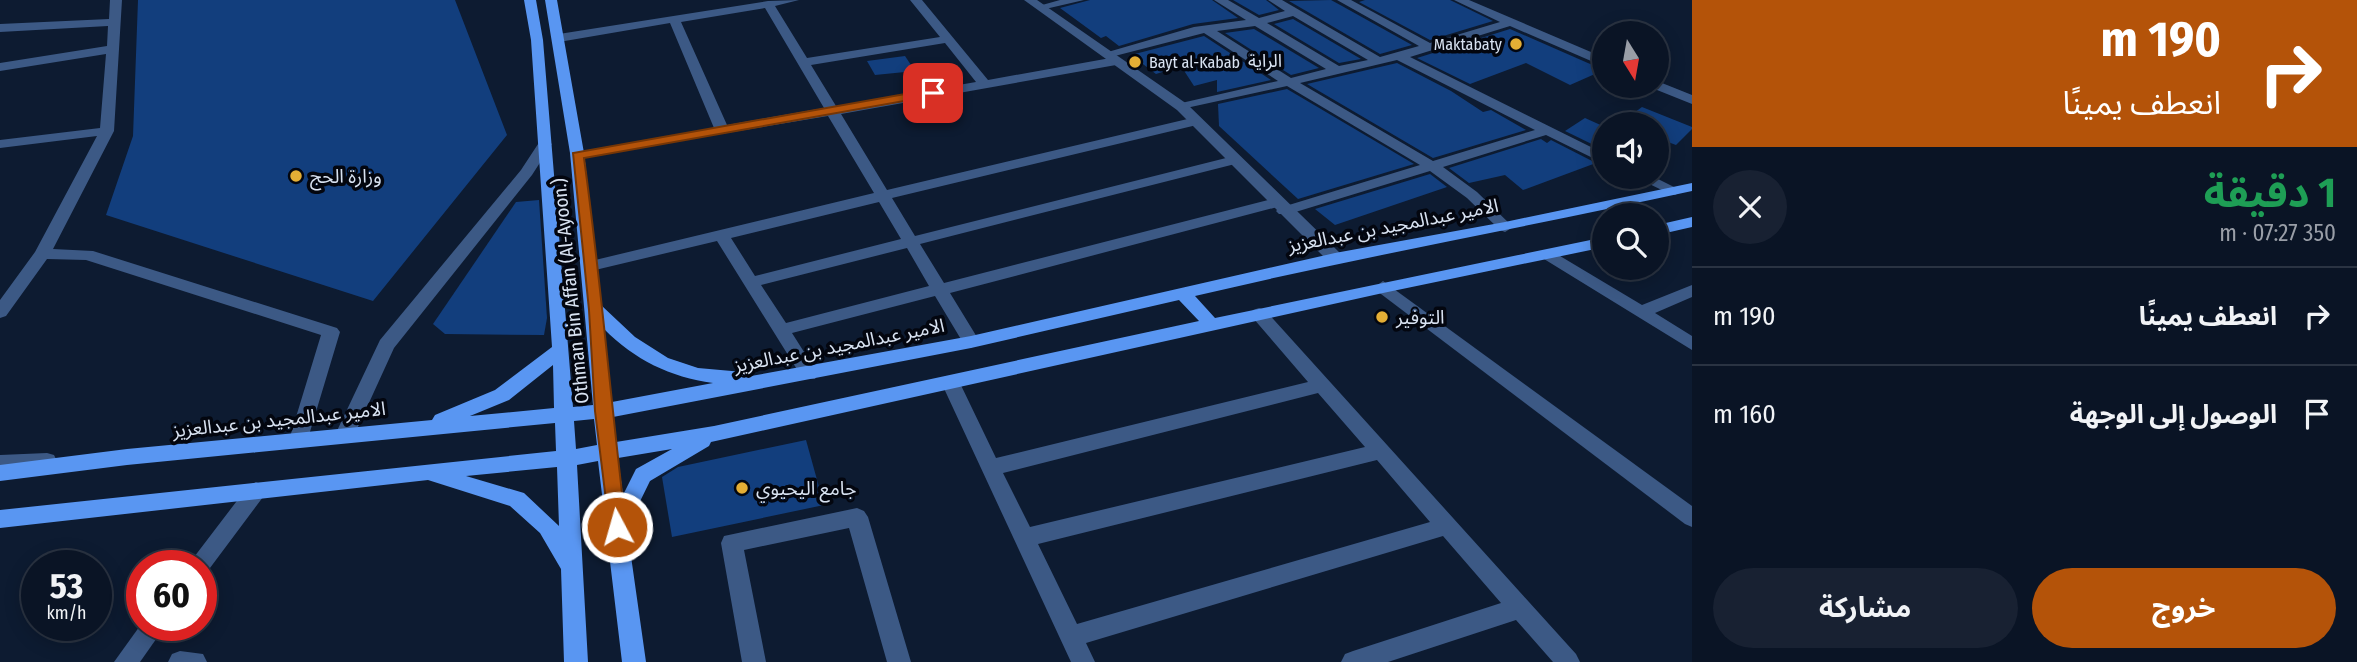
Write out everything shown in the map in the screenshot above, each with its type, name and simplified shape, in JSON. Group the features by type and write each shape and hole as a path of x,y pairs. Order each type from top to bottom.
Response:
{"main road":[{"name":"Othman Bin Affan (Al-Ayoon.)","path":"530,0 537,40 561,349 576,662"},
{"name":"Othman Bin Affan (Al-Ayoon.)","path":"551,0 577,156 597,310 604,411 634,662"},
{"name":"الامير عبدالمجيد بن عبدالعزيز","path":"0,473 127,457 604,411 782,380 971,342 1335,258 1505,227 1692,187"},
{"path":"1669,227 1692,222"},
{"path":"0,519 609,453 714,434 1211,324 1592,245"},
{"path":"1184,294 1211,324"},
{"path":"597,310 621,337 658,364 719,379 782,380"},
{"path":"425,428 502,395 561,349"},
{"path":"617,527 643,475 714,434"},
{"path":"423,472 517,499 548,527 573,572"}],"street":[{"path":"3,304 42,254 107,131 116,0"},
{"path":"559,38 793,0"},
{"path":"916,0 985,84"},
{"path":"1035,4 1078,0"},
{"path":"1220,0 1338,71"},
{"path":"1274,0 1379,61"},
{"path":"1343,0 1429,47"},
{"path":"1460,0 1592,58"},
{"path":"768,4 971,342"},
{"path":"1035,4 1182,107 1280,207 1335,258"},
{"path":"577,156 985,84 1111,57 1206,30 1259,23 1294,12"},
{"path":"674,20 722,130"},
{"path":"0,28 115,22"},
{"path":"1182,107 1399,57 1508,23"},
{"path":"1206,30 1432,167 1490,208 1505,227"},
{"path":"802,63 948,39"},
{"path":"0,67 114,49"},
{"path":"1399,57 1592,154"},
{"path":"1670,91 1692,100"},
{"path":"591,266 1196,121"},
{"path":"0,144 107,131"},
{"path":"782,330 938,288 1280,207 1432,167 1546,131"},
{"path":"345,435 386,345 527,172 545,144"},
{"path":"751,282 1234,160"},
{"path":"1669,188 1675,191"},
{"path":"721,235 809,374"},
{"path":"42,254 87,255 331,332 299,440"},
{"path":"1550,255 1692,344"},
{"path":"1383,287 1692,518"},
{"path":"1641,312 1692,291"},
{"path":"1259,314 1568,662"},
{"path":"950,382 1083,662"},
{"path":"991,468 1322,385"},
{"path":"1024,538 1381,451"},
{"path":"0,463 127,457"},
{"path":"211,550 256,491"},
{"path":"754,662 732,543 857,517 899,662"},
{"path":"1071,637 1447,526"},
{"path":"1353,662 1520,608"},
{"path":"126,662 142,641"},
{"path":"180,662 195,662"}],"building":[{"name":"وزارة الحج","path":"138,0 455,0 507,135 373,301 106,215 133,136"},
{"path":"1090,0 1212,0 1238,18 1193,24 1119,46 1106,36 1101,38 1060,8"},
{"path":"1233,0 1266,0 1279,10 1259,15"},
{"path":"1331,0 1412,45 1380,54 1289,1"},
{"path":"1450,0 1493,21 1430,40 1359,2"},
{"path":"1293,19 1361,59 1339,63 1274,24"},
{"path":"1254,29 1319,68 1291,75 1225,33"},
{"path":"1510,29 1592,65 1592,75 1570,85 1526,63 1470,84 1417,58"},
{"path":"1204,36 1271,80 1217,92 1217,80 1194,86 1181,66 1156,74 1131,55"},
{"path":"905,56 915,71 875,75 867,61"},
{"path":"1397,63 1451,91 1483,112 1491,110 1526,130 1433,158 1307,84"},
{"path":"1287,89 1414,164 1298,199 1219,126 1218,104"},
{"path":"1642,107 1654,112 1635,112"},
{"path":"1585,118 1592,121 1592,144 1565,131"},
{"path":"1669,118 1692,127 1676,145 1669,142"},
{"path":"1541,139 1547,143 1551,140 1592,161 1592,164 1523,190 1505,175 1469,183 1449,168"},
{"path":"1430,174 1447,187 1335,225 1315,209"},
{"path":"539,200 547,318 544,335 445,334 433,324 516,202"},
{"name":"جامع اليحيوي","path":"806,440 824,505 672,537 662,477 678,467"}],"place":[{"name":"Maktabaty","path":"1516,44"},
{"name":"Bayt al-Kabab","path":"1135,62"},
{"name":"وزارة الحج","path":"296,176"},
{"name":"التوفير","path":"1382,317"},
{"name":"جامع اليحيوي","path":"742,488"}],"district":[{"name":"الراية","path":"1265,61"}],"route":[{"path":"617,527 604,411 597,310 577,156 933,93"}]}
